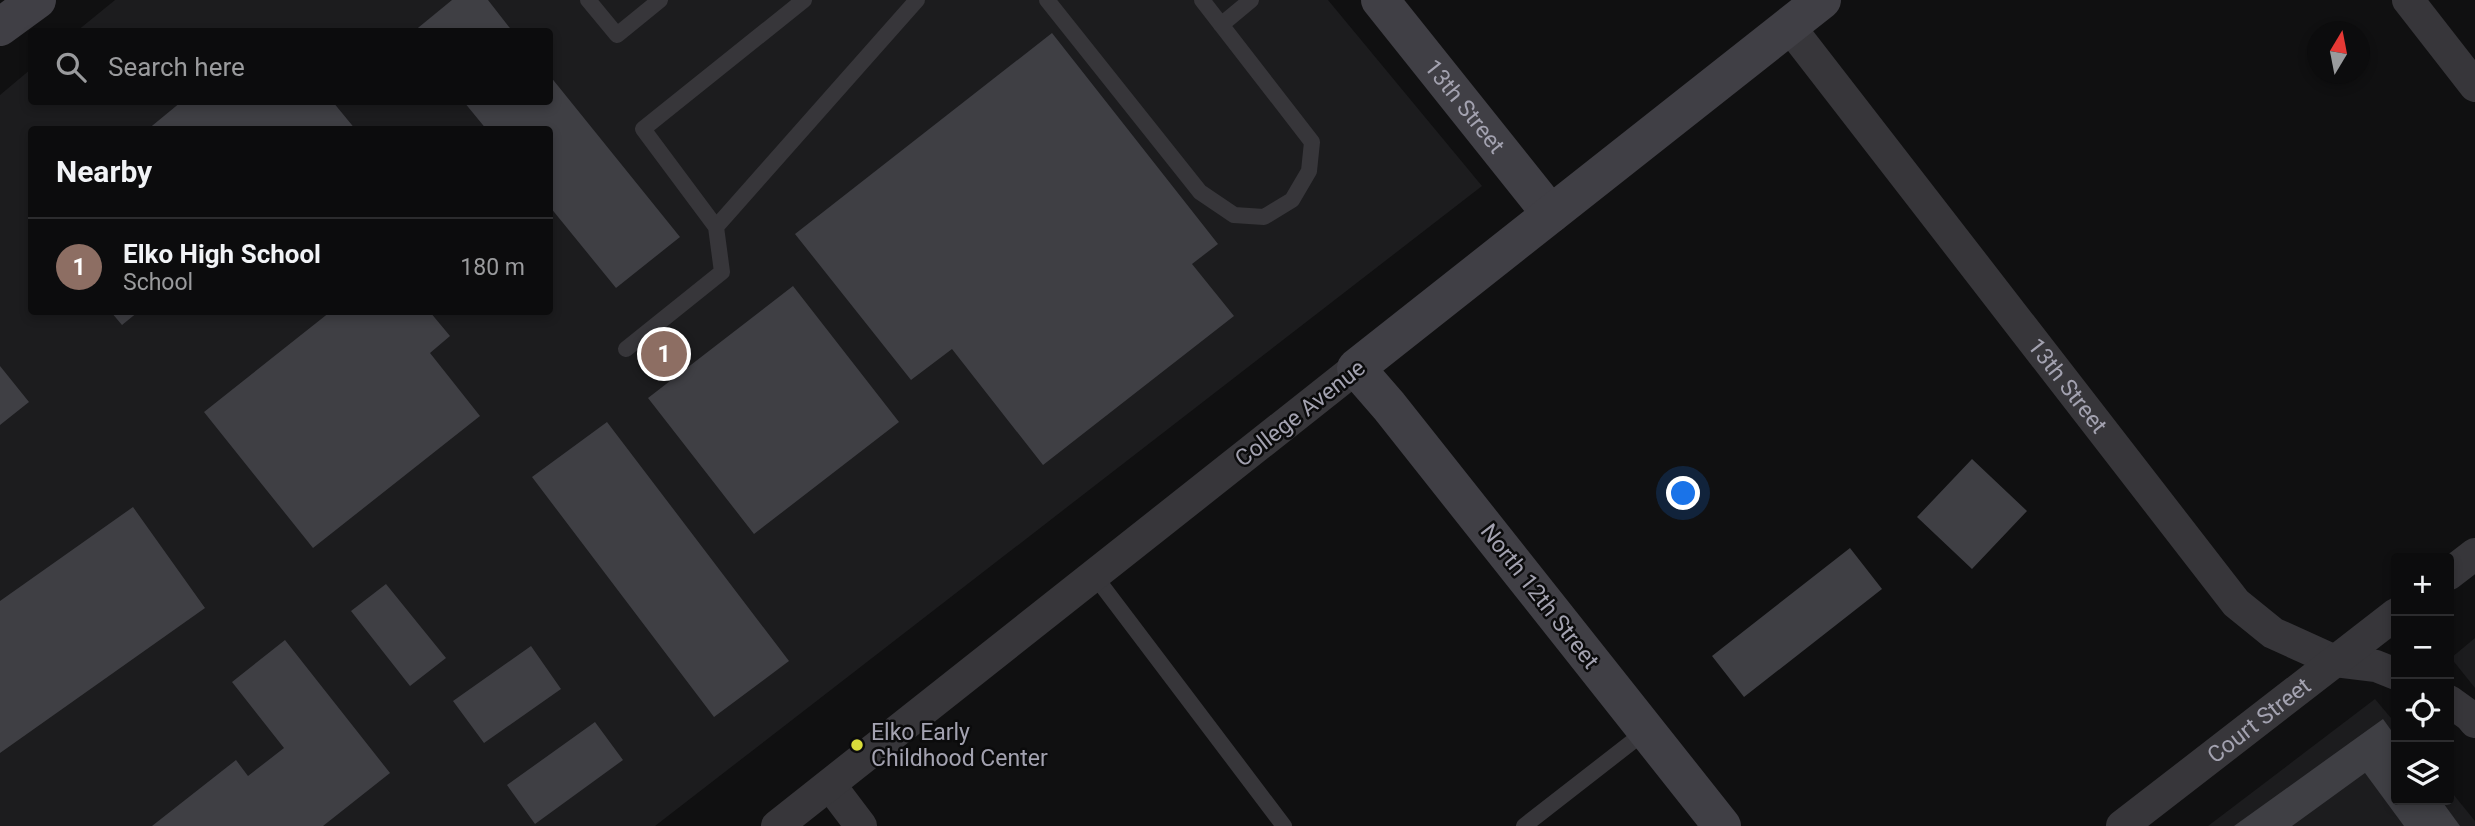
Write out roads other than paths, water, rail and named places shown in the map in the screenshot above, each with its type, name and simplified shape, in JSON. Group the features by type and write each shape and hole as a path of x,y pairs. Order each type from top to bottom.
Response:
{"street":[{"path":"0,27 37,0"},
{"name":"13th Street","path":"1380,0 1551,214"},
{"name":"College Avenue","path":"777,826 1822,0"},
{"path":"2408,0 2475,86"},
{"name":"13th Street","path":"1789,26 2236,603 2273,633 2335,661 2376,666 2391,672"},
{"name":"North 12th Street","path":"1356,368 1722,826"},
{"path":"2454,570 2475,554"},
{"name":"Court Street","path":"2122,826 2393,616"},
{"path":"2454,705 2475,722"},
{"path":"830,785 861,826"}],"lane":[{"path":"588,0 617,35 660,0"},
{"path":"626,349 722,272 716,227 643,129 804,0"},
{"path":"716,227 917,0"},
{"path":"1047,0 1200,192 1234,215 1264,217 1292,200 1308,171 1312,142 1202,0"},
{"path":"1221,24 1251,0"},
{"path":"1094,575 1284,826"},
{"path":"1524,826 1646,731"}],"place":[{"name":"Elko High School","path":"664,354"},
{"name":"Elko Early Childhood Center","path":"857,745"}]}
